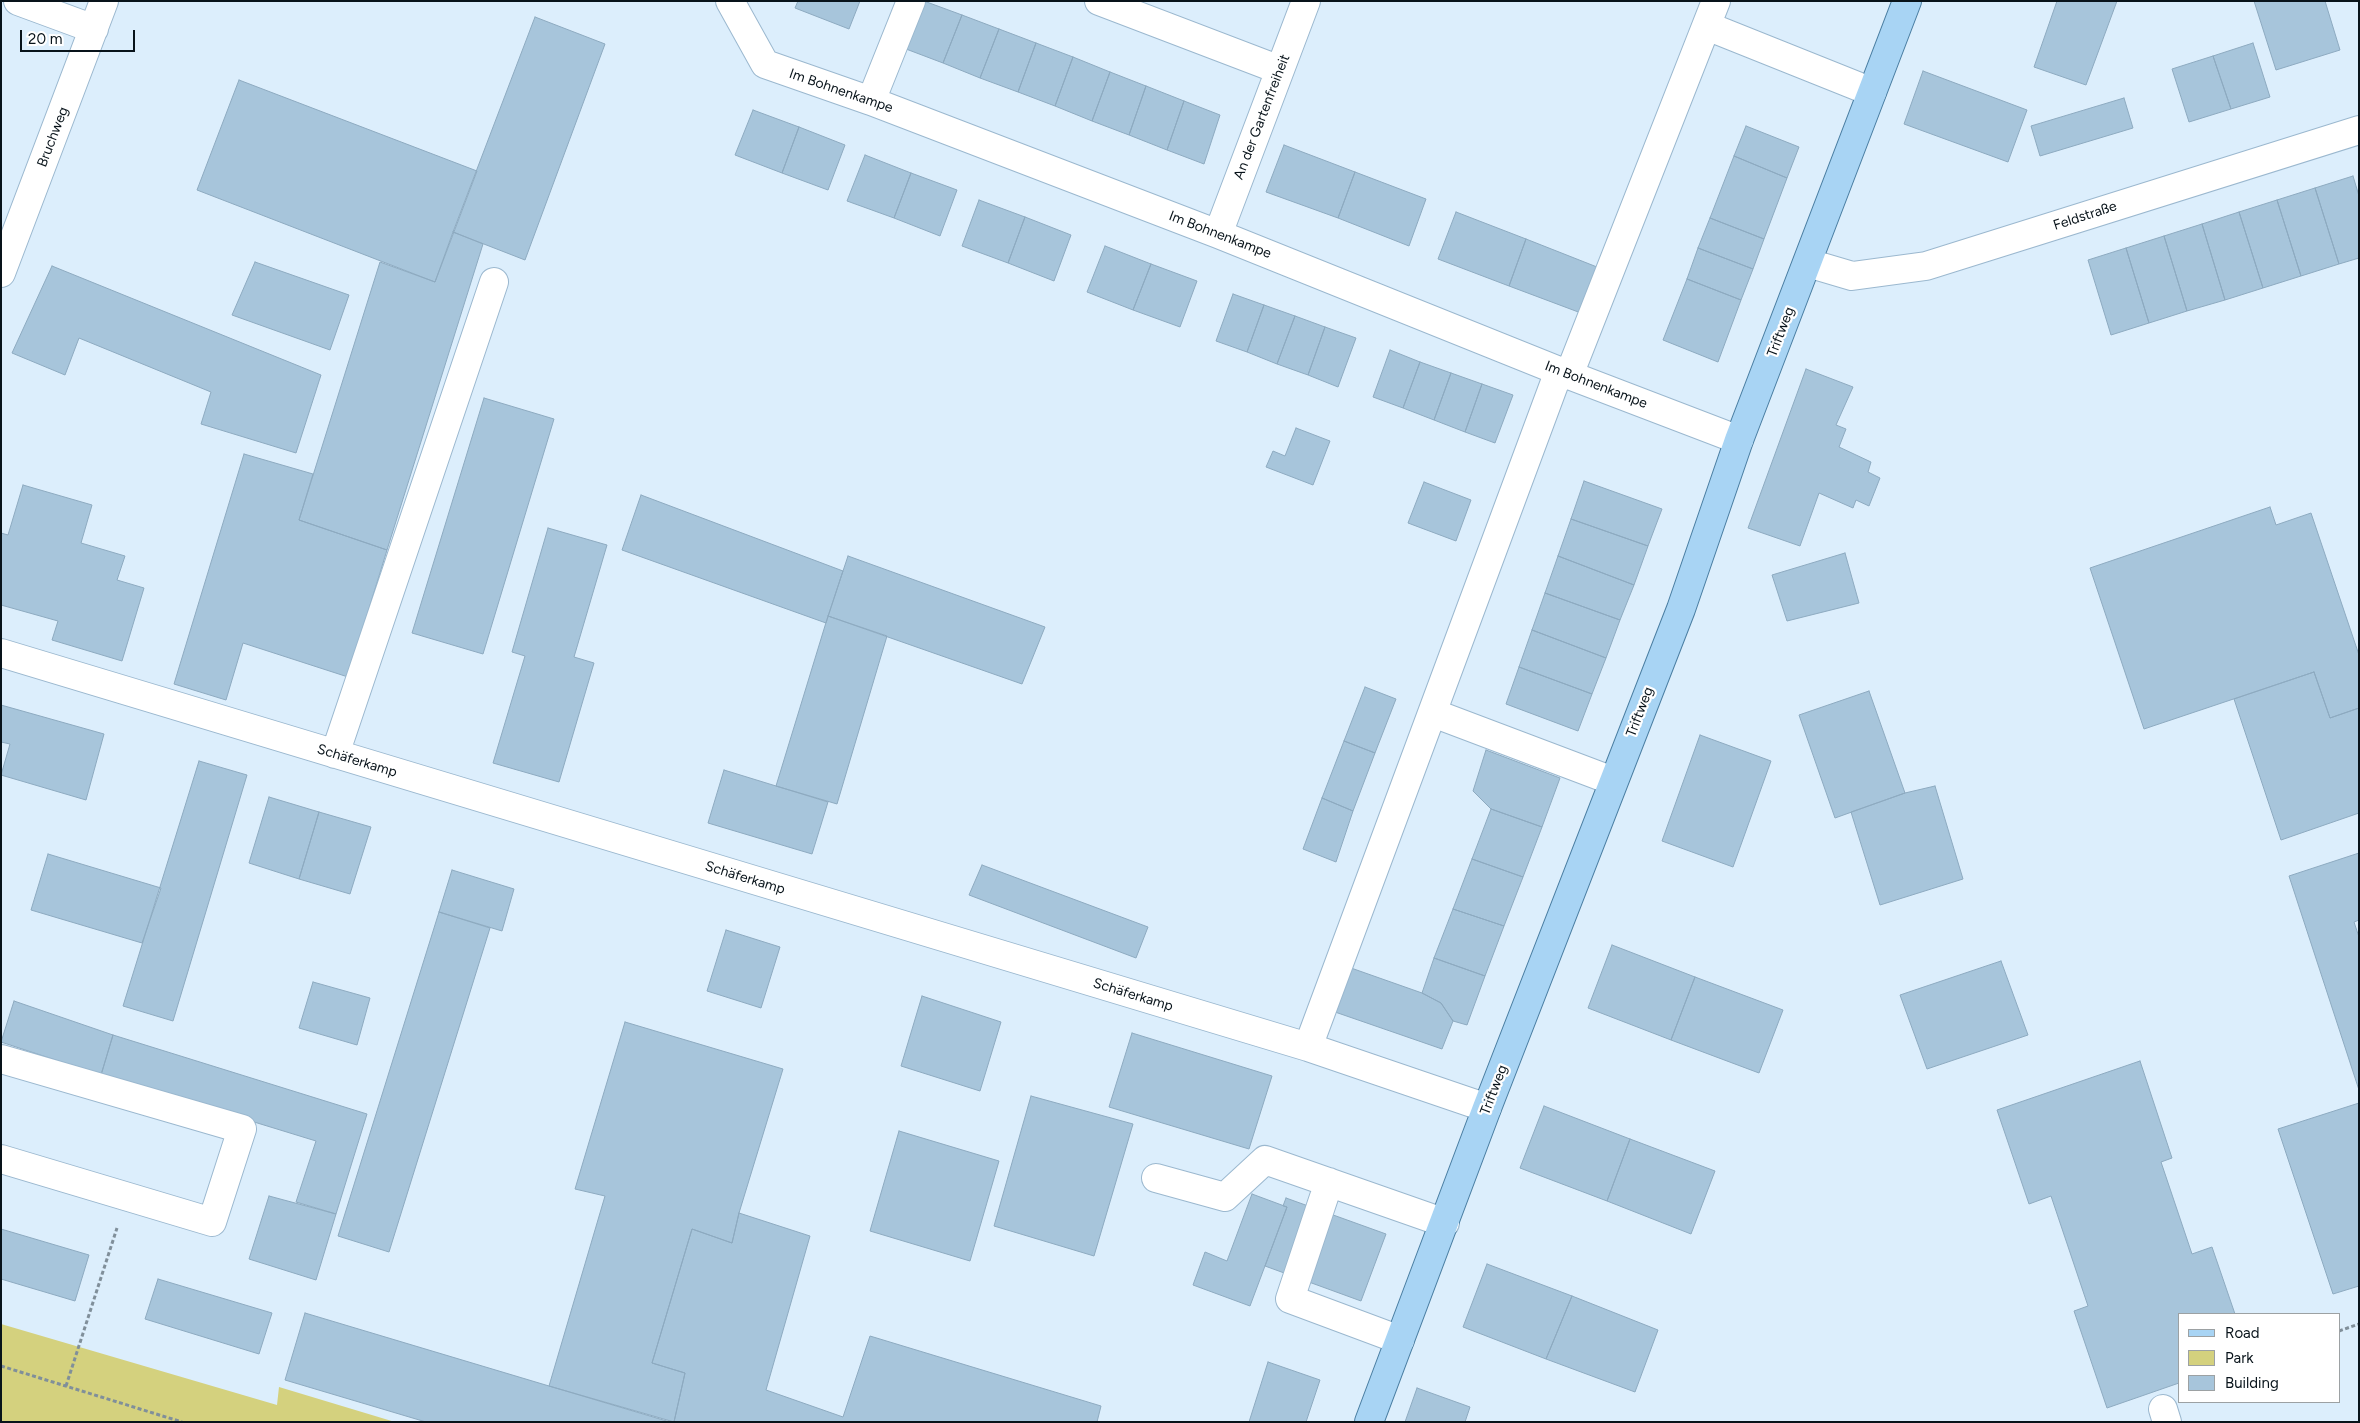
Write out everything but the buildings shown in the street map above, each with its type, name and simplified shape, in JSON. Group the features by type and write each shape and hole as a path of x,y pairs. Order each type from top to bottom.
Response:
{"main road":[{"name":"Triftweg","path":"1369,1422 1487,1108 1681,609 1739,440 1907,1"}],"street":[{"path":"18,1 94,29"},
{"name":"Bruchweg","path":"1,274 104,1"},
{"name":"Im Bohnenkampe","path":"730,1 765,64 871,101 1218,234 1564,373 1739,440"},
{"path":"871,101 911,1"},
{"path":"1099,1 1280,70"},
{"name":"An der Gartenfreiheit","path":"1218,234 1306,1"},
{"path":"1308,1047 1433,713 1564,373 1711,13 1872,92"},
{"name":"Feldstraße","path":"1808,263 1852,276 1926,266 2359,130"},
{"path":"335,754 494,282"},
{"name":"Schäferkamp","path":"1,654 1308,1047 1487,1108"},
{"path":"1433,713 1613,781"},
{"path":"1,1059 242,1129 212,1222 1,1159"},
{"path":"1156,1178 1225,1197 1265,1160 1445,1223"},
{"path":"1329,1182 1290,1299 1400,1340"}],"path":[{"path":"66,1386 128,1197"},
{"path":"2340,1331 2359,1324"},
{"path":"1,1366 182,1422"}],"green space":[{"path":"1,1324 277,1405 279,1387 395,1422 1,1422"}]}
